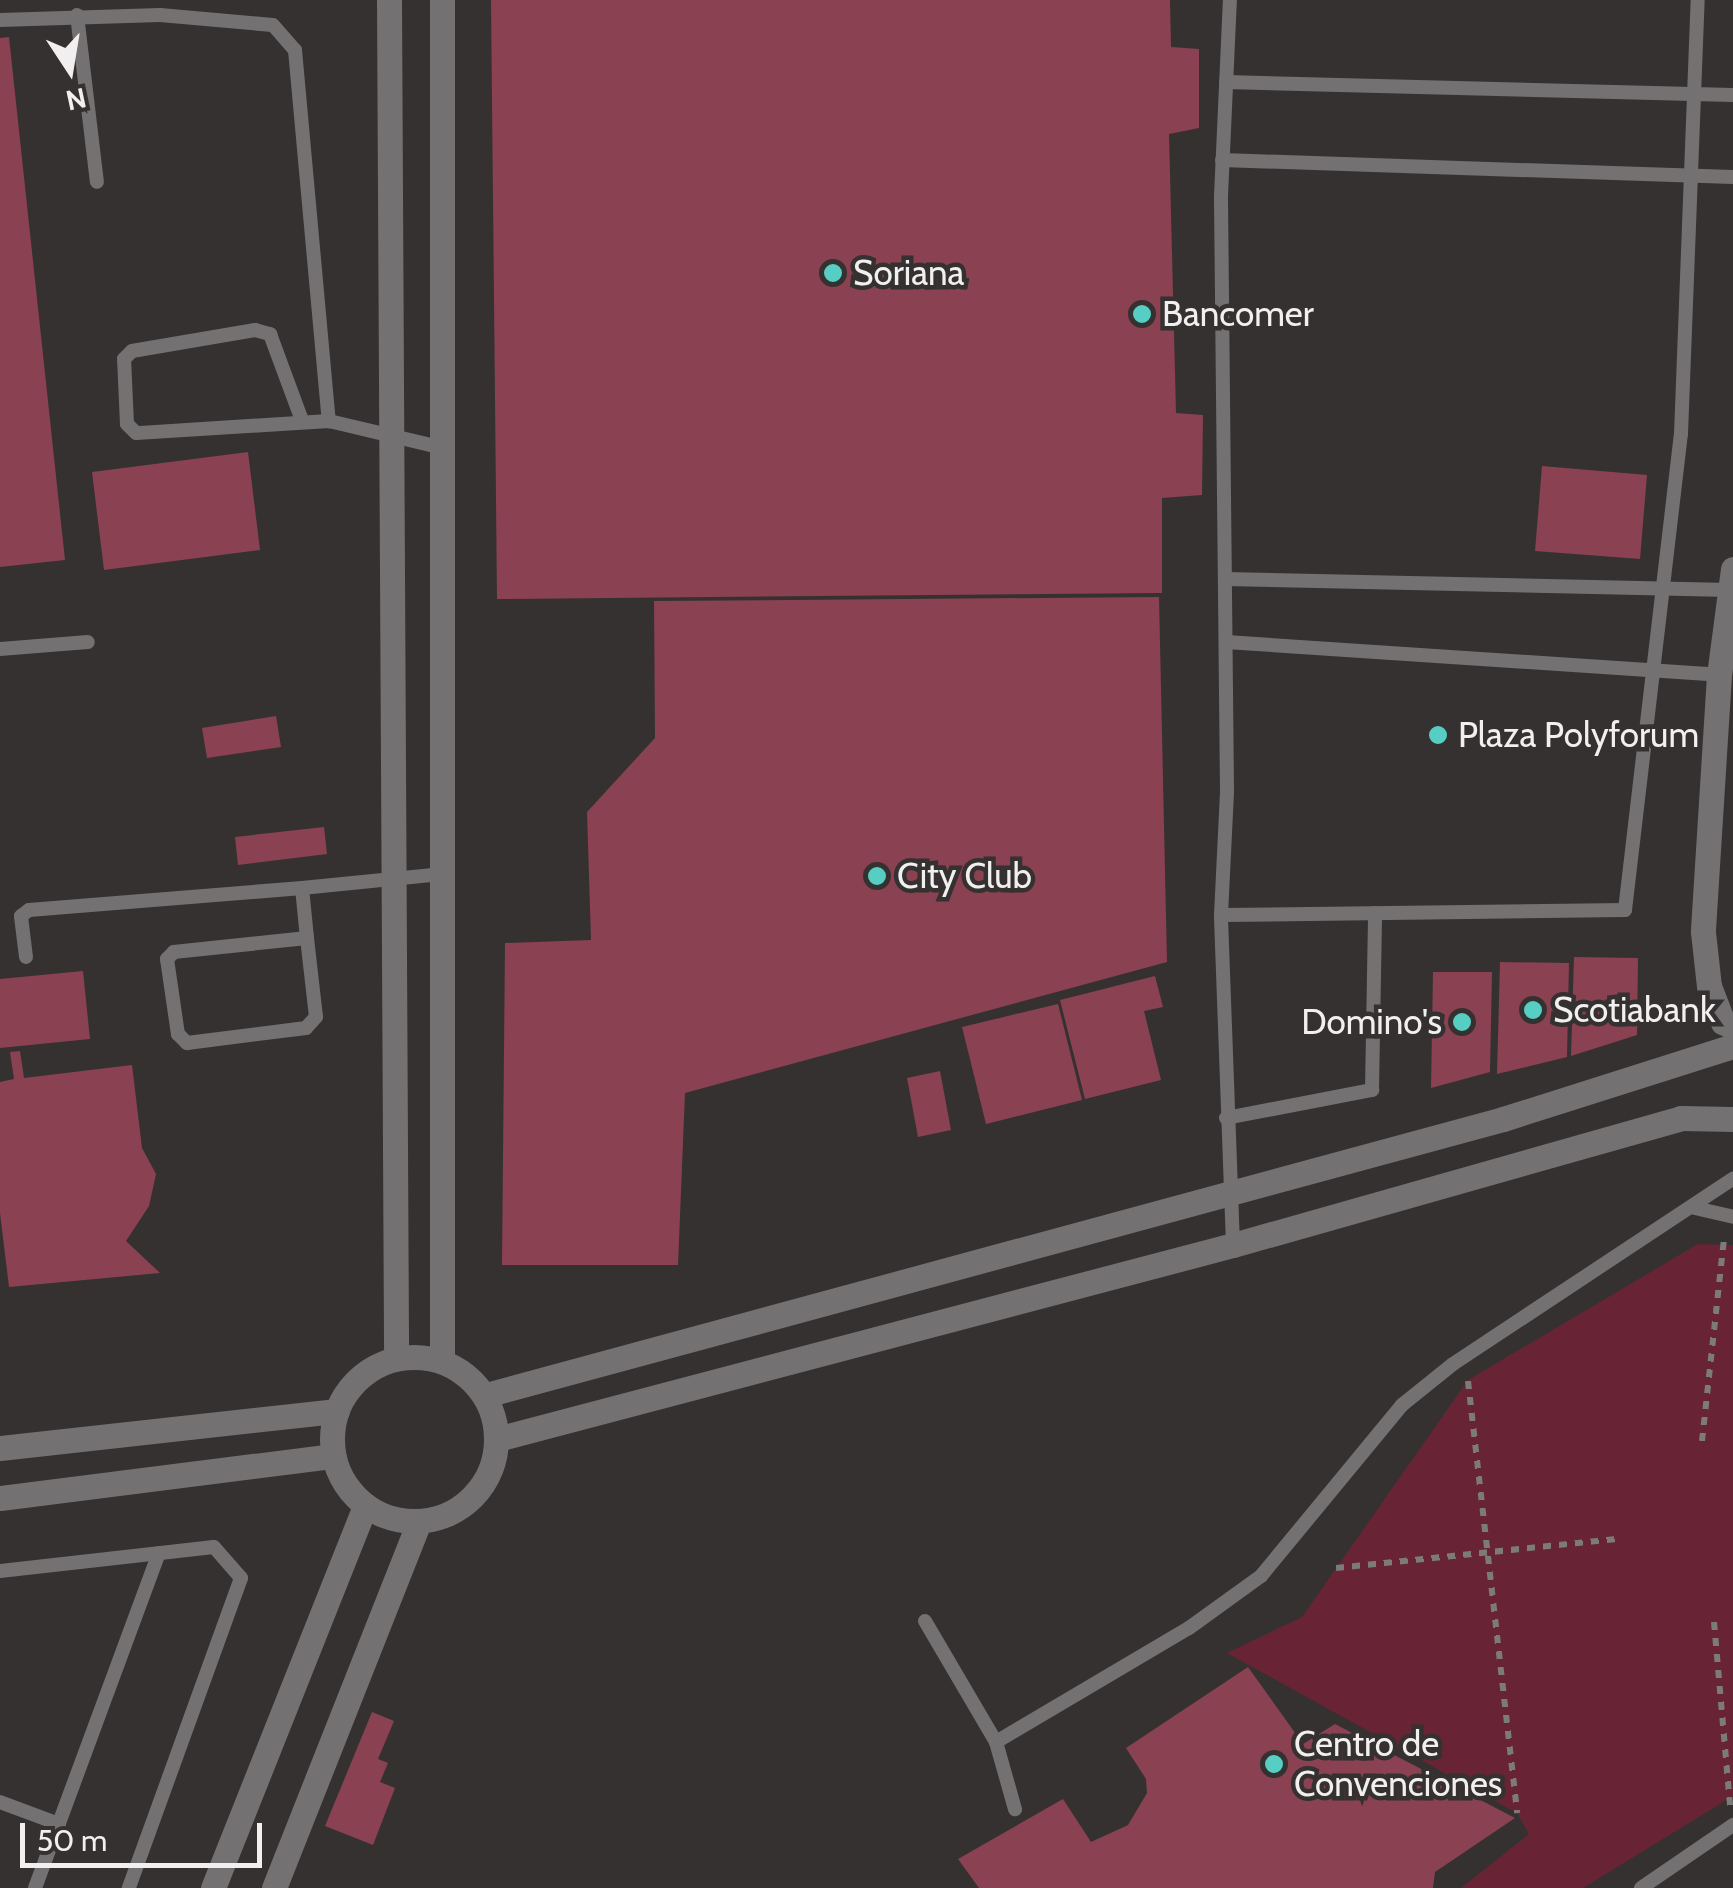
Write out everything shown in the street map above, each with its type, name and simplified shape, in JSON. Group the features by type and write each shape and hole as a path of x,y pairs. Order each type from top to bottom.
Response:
{"street":[{"path":"389,0 396,1358"},
{"path":"442,0 442,1360"},
{"path":"1732,583 1719,674 1703,932 1709,986 1722,1022 1733,1028"},
{"path":"486,1395 1228,1194 1733,1046"},
{"path":"496,1439 1232,1245 1681,1118 1733,1119"},
{"path":"396,1358 442,1360 467,1374 486,1395 496,1439 494,1464 478,1493 452,1513 419,1522 365,1507 333,1456 338,1411 360,1375 396,1358"},
{"path":"0,1448 338,1411"},
{"path":"0,1498 333,1456"},
{"path":"213,1888 365,1507"},
{"path":"274,1888 419,1522"}],"lane":[{"path":"1230,0 1222,160 1226,642 1221,914 1232,1245"},
{"path":"1221,914 1624,910 1658,667 1681,434 1698,0"},
{"path":"0,20 77,15 273,24 295,50 329,421"},
{"path":"77,15 96,182"},
{"path":"1226,82 1733,95"},
{"path":"1222,160 1733,177"},
{"path":"301,418 270,334 254,330 132,351 124,358 127,424 136,432 301,418 443,448"},
{"path":"1225,579 1664,590 1732,583"},
{"path":"0,650 88,642"},
{"path":"1226,642 1658,667 1719,674"},
{"path":"26,957 21,916 29,910 443,874"},
{"path":"302,888 308,938 316,1017 306,1028 186,1043 178,1034 167,960 174,952 308,938"},
{"path":"1226,1118 1372,1090 1375,913"},
{"path":"996,1742 1190,1628 1260,1576 1402,1405 1453,1364 1695,1208 1733,1178"},
{"path":"1695,1208 1730,1216"},
{"path":"0,1571 214,1547 241,1578 129,1888"},
{"path":"35,1888 160,1553"},
{"path":"925,1621 996,1742 1015,1809"},
{"path":"0,1802 59,1824"},
{"path":"1641,1888 1733,1822"}],"path":[{"path":"1702,1442 1730,1216"},
{"path":"1468,1380 1517,1814"},
{"path":"1336,1568 1617,1539"},
{"path":"1714,1622 1733,1822"}],"shaded area":[{"path":"1698,1244 1733,1245 1733,1796 1583,1888 1461,1888 1529,1834 1517,1813 1227,1653 1302,1617 1468,1380"}],"building":[{"name":"Soriana","path":"491,0 1170,0 1171,47 1199,49 1199,128 1169,134 1176,413 1203,415 1202,495 1162,498 1162,593 497,599"},
{"path":"9,37 65,560 0,567 0,38"},
{"path":"248,452 260,550 104,570 92,472"},
{"path":"1542,466 1647,475 1640,559 1535,551"},
{"name":"City Club","path":"1159,597 1167,962 685,1093 678,1265 502,1265 505,943 591,940 587,812 655,738 654,601"},
{"path":"276,716 281,747 207,758 202,728"},
{"path":"324,827 327,854 238,865 235,837"},
{"path":"1574,957 1638,958 1637,1035 1571,1056"},
{"name":"Scotiabank","path":"1500,962 1569,963 1567,1057 1497,1074"},
{"path":"83,971 90,1039 0,1048 0,979"},
{"name":"Domino's","path":"1433,972 1492,972 1490,1072 1431,1088"},
{"path":"1155,976 1163,1007 1144,1011 1161,1080 1085,1099 1060,1000"},
{"path":"1058,1004 1082,1100 986,1124 962,1027"},
{"path":"20,1051 24,1078 132,1065 142,1148 156,1174 149,1206 126,1241 160,1273 9,1287 0,1213 0,1082 14,1079 10,1052"},
{"path":"940,1071 951,1130 918,1137 907,1078"},
{"name":"Centro de Convenciones","path":"1248,1667 1303,1744 1335,1724 1515,1818 1435,1872 1433,1888 979,1888 958,1859 1063,1799 1091,1842 1128,1825 1147,1793 1146,1779 1126,1748"},
{"path":"372,1712 394,1721 378,1759 388,1763 380,1782 395,1788 373,1845 325,1826"}],"place":[{"name":"Soriana","path":"833,273"},
{"name":"Bancomer","path":"1142,314"},
{"name":"Plaza Polyforum","path":"1438,735"},
{"name":"City Club","path":"877,876"},
{"name":"Scotiabank","path":"1533,1010"},
{"name":"Domino's","path":"1462,1022"},
{"name":"Centro de Convenciones","path":"1274,1764"}]}
